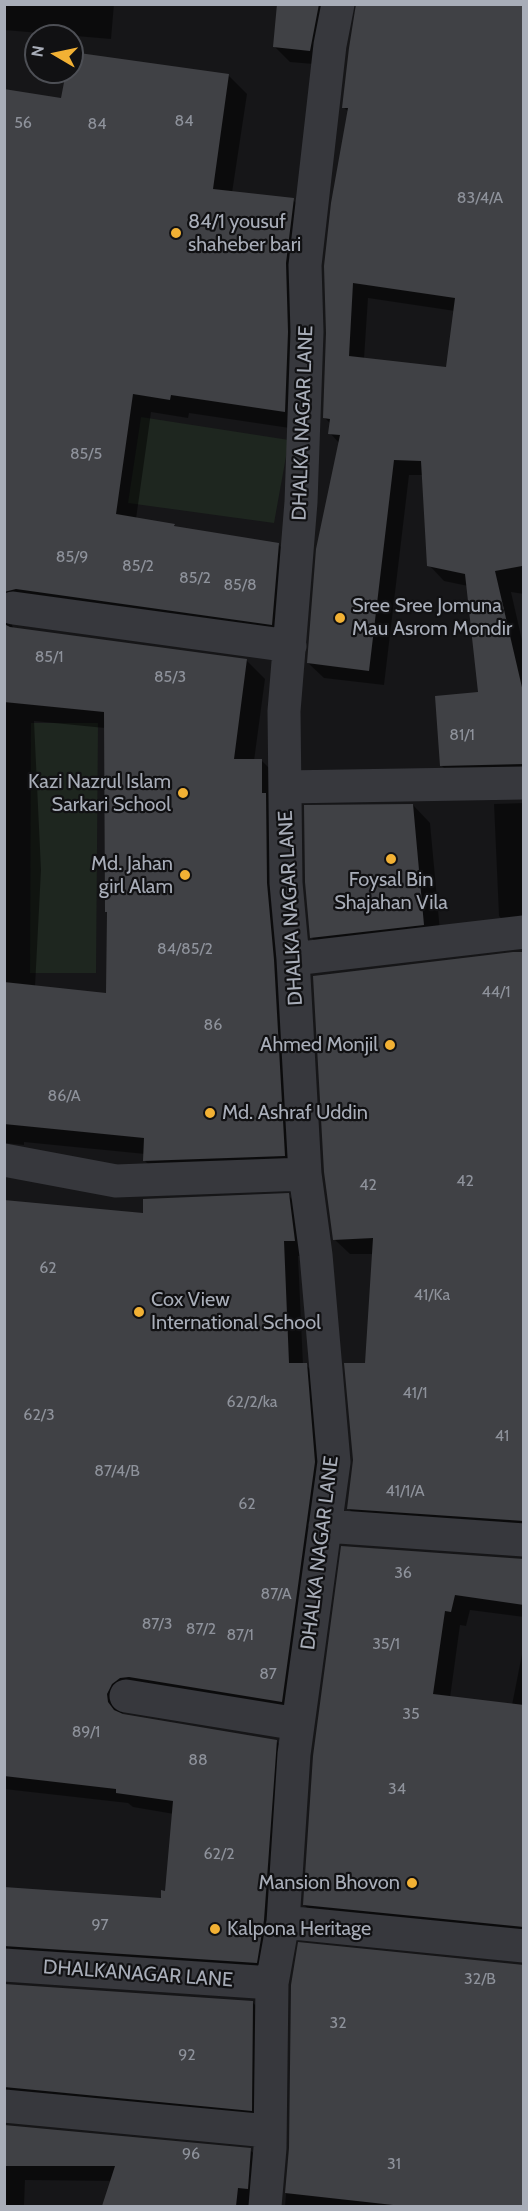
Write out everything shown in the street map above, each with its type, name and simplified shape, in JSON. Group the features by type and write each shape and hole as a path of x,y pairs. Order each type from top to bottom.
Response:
{"street":[{"name":"DHALKA NAGAR LANE","path":"283,1922 294,1754 334,1462 316,1255 305,1174 293,959 286,883 285,711 302,468 307,332 305,265 330,45 339,4"},
{"path":"13,608 290,646"},
{"path":"285,788 524,783"},
{"path":"293,959 524,932"},
{"path":"4,1161 116,1181 305,1174"},
{"path":"325,1526 524,1540"},
{"path":"126,1696 298,1724"},
{"path":"271,2206 268,2131 272,1983 283,1922 524,1946"},
{"name":"DHALKANAGAR LANE","path":"4,1965 272,1983"},
{"path":"4,2106 268,2131"}],"shaded area":[{"path":"141,417 289,440 274,523 128,503"},
{"path":"31,723 98,723 96,973 30,973"}],"building":[{"path":"277,4 319,4 310,51 273,47"},
{"path":"356,4 524,4 524,551 522,566 495,571 524,696 524,764 440,766 435,696 478,692 465,574 427,566 421,461 394,460 369,671 307,663 316,549 340,435 328,434 330,419 323,418 326,333 324,266 331,203 348,108 342,108","holes":["353,283 455,298 446,367 349,356"]},
{"path":"84,54 229,74 213,189 294,198 286,263 288,332 285,412 171,395 170,400 133,394 116,514 279,543 272,625 16,589 4,592 4,89 61,98 64,84 84,84"},
{"path":"4,624 10,627 247,659 234,759 262,759 262,793 266,793 267,883 274,960 285,1156 143,1161 144,1138 4,1124 4,982 106,993 107,912 105,912 104,712 4,702"},
{"name":"Foysal Bin Shajahan Vila","path":"413,804 424,925 310,938 305,882 304,805"},
{"path":"524,952 524,1521 347,1509 353,1460 344,1363 365,1363 373,1238 333,1240 324,1172 313,976"},
{"path":"289,1193 295,1241 284,1241 289,1363 307,1363 315,1462 282,1702 129,1677 120,1678 112,1684 107,1694 108,1702 114,1710 123,1714 277,1740 264,1920 257,1963 4,1946 4,1887 161,1898 161,1890 165,1891 173,1801 116,1793 116,1789 4,1776 4,1200 143,1213 143,1199"},
{"path":"341,1546 524,1559 524,1605 455,1595 451,1612 445,1611 433,1694 524,1705 524,1927 303,1905 313,1756"},
{"path":"298,1942 524,1965 524,2206 402,2206 285,2193 289,2148 291,1985"},
{"path":"4,1984 253,2001 252,2111 4,2087"},
{"path":"4,2125 251,2148 248,2189 238,2188 236,2206 102,2206 115,2166 4,2166"}],"place":[{"name":"84/1 yousuf shaheber bari","path":"176,233"},
{"name":"Sree Sree Jomuna Mau Asrom Mondir","path":"340,618"},
{"name":"Kazi Nazrul Islam Sarkari School","path":"183,793"},
{"name":"Foysal Bin Shajahan Vila","path":"391,859"},
{"name":"Md. Jahan girl Alam","path":"185,875"},
{"name":"Ahmed Monjil","path":"390,1045"},
{"name":"Md. Ashraf Uddin","path":"210,1113"},
{"name":"Cox View International School","path":"139,1312"},
{"name":"Mansion Bhovon","path":"412,1883"},
{"name":"Kalpona Heritage","path":"215,1929"}]}
